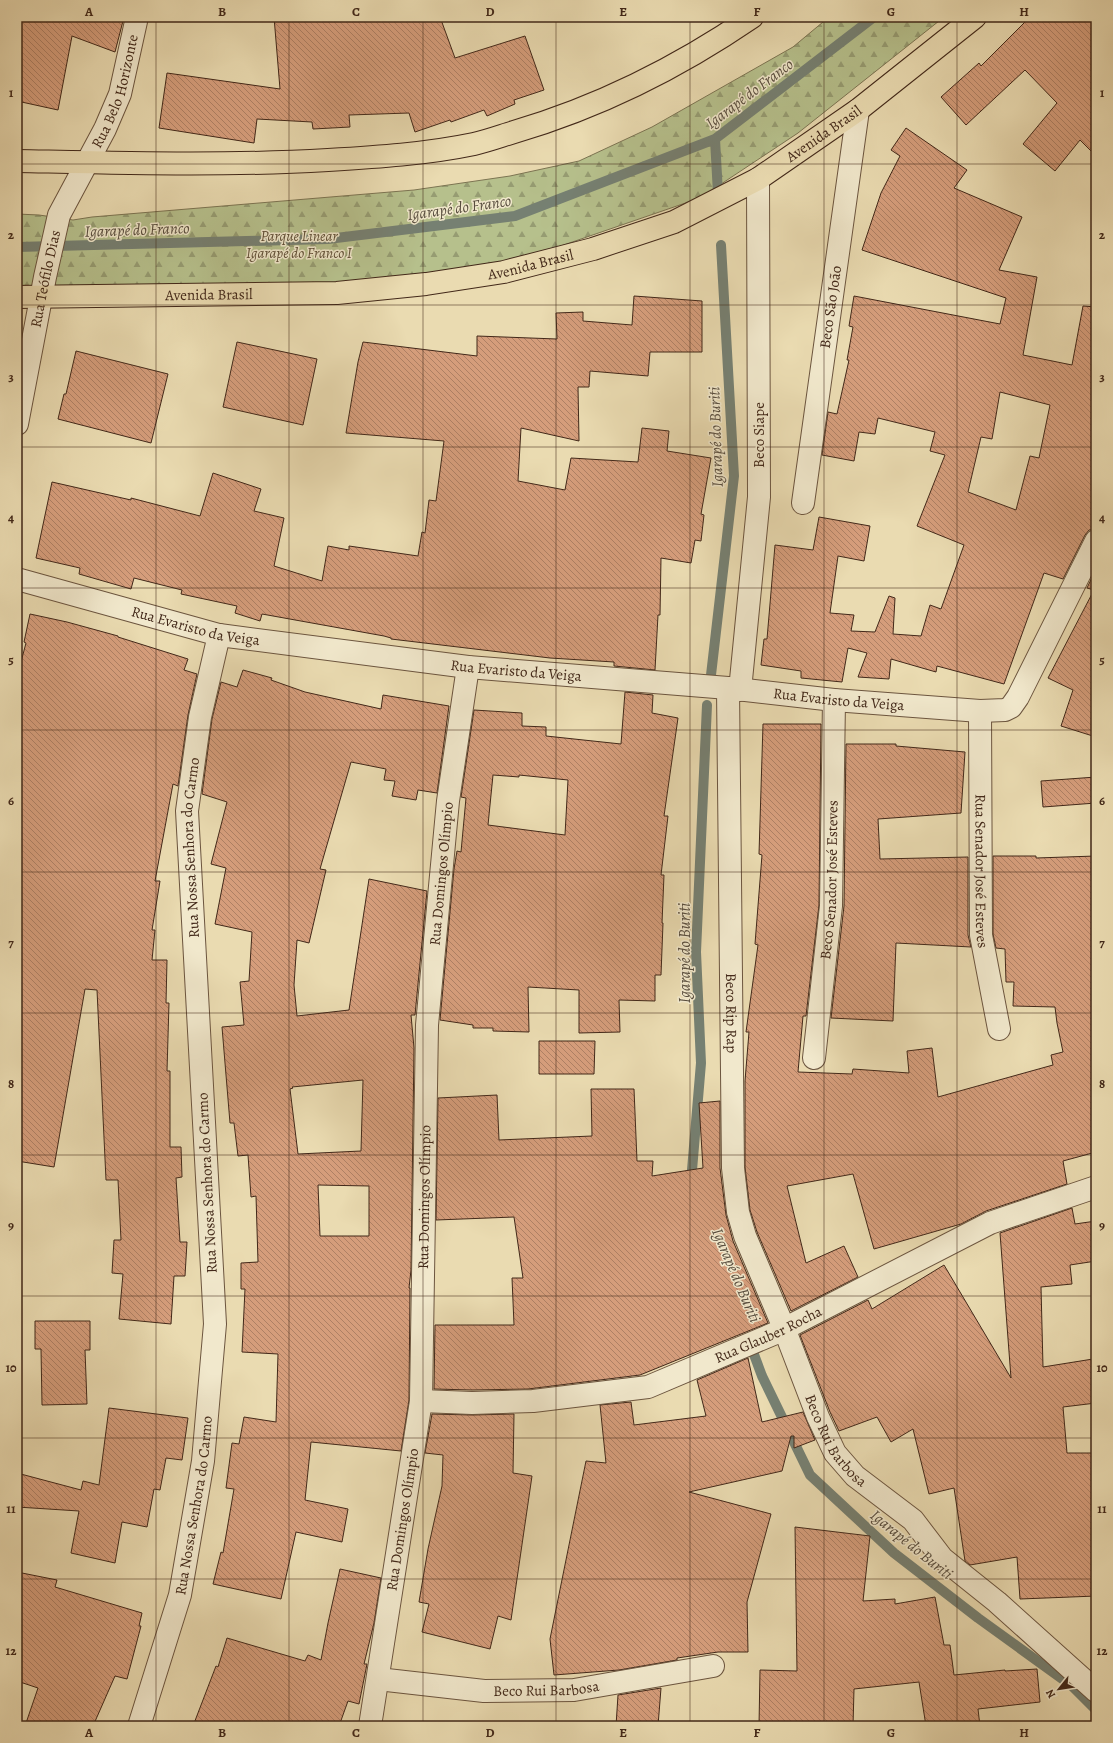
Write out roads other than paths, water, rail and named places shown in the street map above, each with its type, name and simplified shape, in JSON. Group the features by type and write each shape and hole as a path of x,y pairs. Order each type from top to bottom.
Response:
{"highway":[{"path":"17,161 88,163 286,162 400,156 474,144 550,121 624,91 714,42 752,17"},
{"name":"Avenida Brasil","path":"17,297 41,298 337,293 426,284 504,272 593,249 674,222 758,179 858,110 975,17"}],"street":[{"name":"Rua Belo Horizonte","path":"88,163 120,94 137,17"},
{"name":"Beco São João","path":"803,503 858,110"},
{"name":"Rua Teófilo Dias","path":"17,424 44,277 59,215 88,163"},
{"name":"Beco Siape","path":"734,689 759,497 758,179"},
{"name":"Rua Evaristo da Veiga","path":"17,579 219,635 468,667 734,689 834,700 980,711 1004,710 1011,707 1018,697 1096,541"},
{"name":"Rua Nossa Senhora do Carmo","path":"139,1726 180,1595 203,1461 215,1324 187,811 200,717 219,635"},
{"name":"Rua Domingos Olímpio","path":"370,1726 421,1401 427,1025 448,801 468,667"},
{"name":"Beco Rip Rap","path":"734,689 732,1168 738,1212 745,1236 781,1330"},
{"name":"Beco Senador José Esteves","path":"814,1058 831,906 834,700"},
{"name":"Rua Senador José Esteves","path":"980,711 981,936 999,1029"},
{"name":"Rua Glauber Rocha","path":"421,1401 472,1403 533,1401 648,1387 745,1347 781,1330 990,1223 1096,1187"},
{"name":"Beco Rui Barbosa","path":"781,1330 835,1453 855,1476 914,1520 942,1558 997,1602 1096,1691"},
{"name":"Beco Rui Barbosa","path":"378,1680 484,1691 574,1690 713,1666"}],"waterway":[{"name":"Igarapé do Franco","path":"17,247 328,239 515,216 715,139 874,17"},
{"name":"Igarapé do Buriti","path":"715,139 718,194"},
{"name":"Igarapé do Buriti","path":"711,675 734,476 721,245"},
{"name":"Igarapé do Buriti","path":"691,1182 701,1063 696,952 707,705"},
{"name":"Igarapé do Buriti","path":"749,1341 762,1376 810,1475 894,1553 978,1618 1072,1686 1096,1710"}],"park label":[{"name":"Parque Linear Igarapé do Franco I","path":"299,244"}]}
